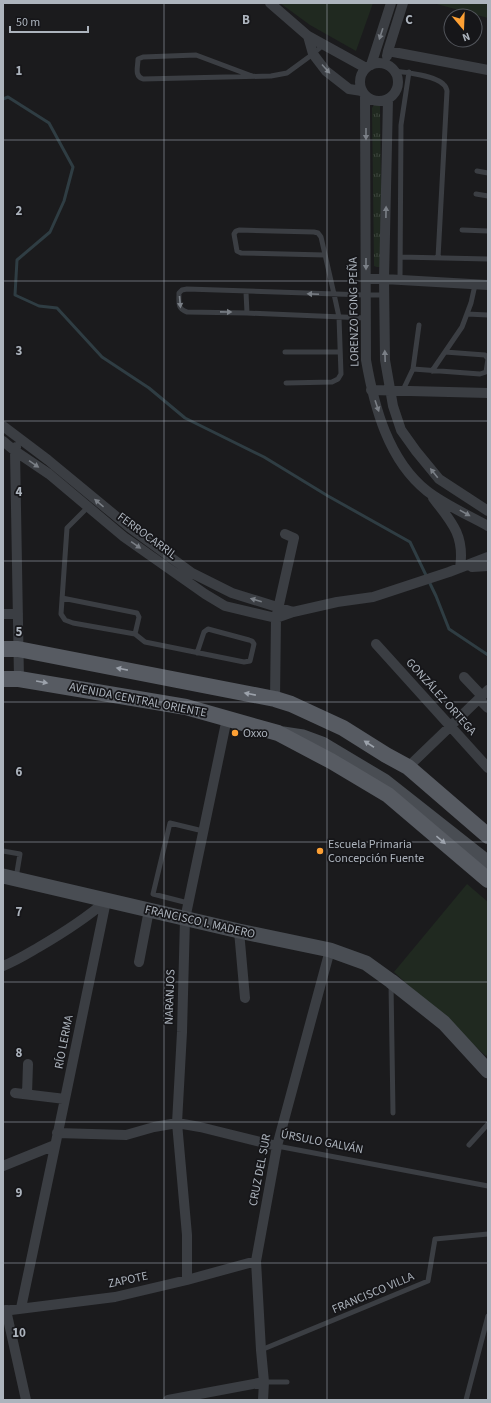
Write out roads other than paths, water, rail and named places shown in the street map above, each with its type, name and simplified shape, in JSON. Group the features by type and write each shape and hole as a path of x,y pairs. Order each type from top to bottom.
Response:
{"main road":[{"path":"11,649 275,699 291,704 343,728 408,768 488,836"},
{"name":"AVENIDA CENTRAL ORIENTE","path":"3,679 19,679 186,707 278,733 331,761 388,795 488,880"},
{"path":"386,755 487,857"}],"street":[{"path":"270,3 308,36 368,67 377,64 391,68"},
{"path":"363,93 360,86 361,76 368,67 391,3"},
{"path":"308,36 313,54 326,71 336,80 349,89 363,93 375,101 388,99 397,90 398,83 397,77 387,59 388,50 403,3"},
{"path":"388,50 488,70"},
{"name":"LORENZO FONG PEÑA","path":"363,93 366,360 371,390 385,430 397,457 413,477 426,490 438,498 488,526"},
{"path":"388,99 384,279 385,360 393,406 401,430 416,451 439,478 488,511"},
{"path":"366,279 488,285"},
{"path":"371,390 488,393"},
{"name":"FERROCARRIL","path":"3,426 19,440 48,460 129,527 192,573 232,593 278,606 293,612"},
{"path":"19,440 15,451 18,614 11,649 19,679"},
{"name":"FERROCARRIL","path":"3,441 49,474 124,537 205,594 225,606 276,618"},
{"path":"426,490 451,520 461,545 462,557 460,568"},
{"path":"275,699 276,618 294,538 285,534"},
{"path":"276,618 293,612 337,602 373,597 449,572 488,557"},
{"path":"460,568 488,566"},
{"path":"3,614 18,614"},
{"name":"GONZÁLEZ ORTEGA","path":"376,644 488,768"},
{"path":"464,677 483,695 488,708"},
{"path":"408,768 483,695"},
{"name":"NARANJOS","path":"187,1280 187,1235 177,1123 182,1032 185,919 227,718"},
{"path":"278,733 303,737 322,744 384,781 487,857"},
{"name":"FRANCISCO I. MADERO","path":"6,877 185,919 330,950 366,964 391,981 444,1023 488,1071"},
{"path":"3,966 64,932 88,916 106,901"},
{"name":"RÍO LERMA","path":"21,1308 106,901"},
{"path":"138,962 149,910"},
{"path":"239,931 245,998"},
{"name":"CRUZ DEL SUR","path":"263,1400 264,1382 260,1350 256,1261 277,1146 330,950"},
{"path":"27,1094 28,1064"},
{"path":"15,1093 65,1099"},
{"name":"ÚRSULO GALVÁN","path":"57,1133 126,1135 154,1127 177,1123 200,1127 277,1146"},
{"path":"3,1166 55,1145"},
{"name":"ZAPOTE","path":"5,1310 115,1297 187,1280 256,1261"},
{"path":"5,1310 26,1400"},
{"path":"168,1400 264,1382"}],"lane":[{"path":"252,76 196,56 143,56 138,59 137,75 139,78 143,79 271,76 287,73 313,54 323,44"},
{"path":"391,68 440,81 445,85 447,91 438,258"},
{"path":"400,280 401,125 409,72"},
{"path":"477,171 488,173"},
{"path":"476,194 488,196"},
{"path":"286,383 332,382 341,374 339,317 325,254 321,237 318,233 314,232 240,230 234,234 237,252 240,253 325,254"},
{"path":"462,230 488,231"},
{"path":"400,257 488,259"},
{"path":"432,371 462,327 475,284"},
{"path":"366,318 187,312 182,311 179,307 179,293 182,290 187,289 246,292 385,295"},
{"path":"246,292 247,313"},
{"path":"467,314 488,315"},
{"path":"403,390 413,369 419,325"},
{"path":"285,352 340,352"},
{"path":"413,369 480,374 484,374 486,372 488,359 485,355 445,352"},
{"path":"88,507 66,528 61,614 65,620 73,623 136,634 145,642 197,653 248,662 250,661 254,644 249,640 208,630 204,632 197,653"},
{"path":"62,598 137,612 139,617 136,634"},
{"path":"188,903 153,894 170,823 203,831"},
{"path":"3,851 20,854 6,877"},
{"path":"391,981 393,1113"},
{"path":"469,1145 488,1124"},
{"name":"ÚRSULO GALVÁN","path":"277,1146 488,1186"},
{"name":"FRANCISCO VILLA","path":"260,1350 428,1281 435,1239 488,1234"},
{"path":"466,1400 488,1316"},
{"path":"264,1382 287,1382"}],"waterway":[{"path":"3,99 8,97 49,123 73,167 64,201 50,232 17,260 15,295 39,306 57,308 102,357 149,388 185,418 264,457 328,496 410,542 436,596 449,629 488,655"}],"place":[{"name":"Oxxo","path":"235,733"},
{"name":"Escuela Primaria Concepción Fuente","path":"320,851"}]}
